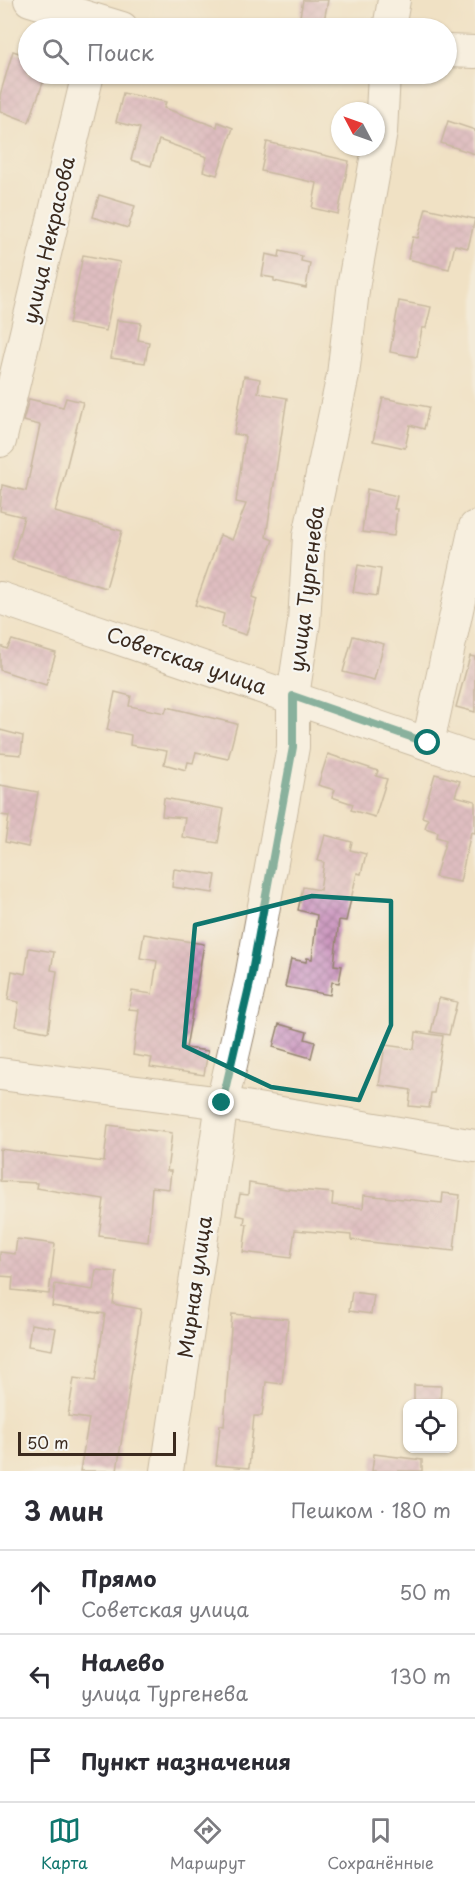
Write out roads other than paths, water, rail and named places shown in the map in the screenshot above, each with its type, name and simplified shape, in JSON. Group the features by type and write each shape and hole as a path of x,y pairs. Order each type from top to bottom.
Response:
{"street":[{"path":"30,0 83,18"},
{"path":"391,18 394,0"},
{"path":"457,51 475,52"},
{"name":"улица Некрасова","path":"0,441 86,84"},
{"name":"улица Тургенева","path":"222,1103 250,983 293,747 293,696 304,623 309,536 343,375 354,282 381,132 383,84"},
{"path":"428,743 475,527"},
{"name":"Советская улица","path":"0,598 293,696 475,760"},
{"path":"0,1074 222,1103 475,1146"},
{"name":"Мирная улица","path":"167,1471 222,1103"}]}
